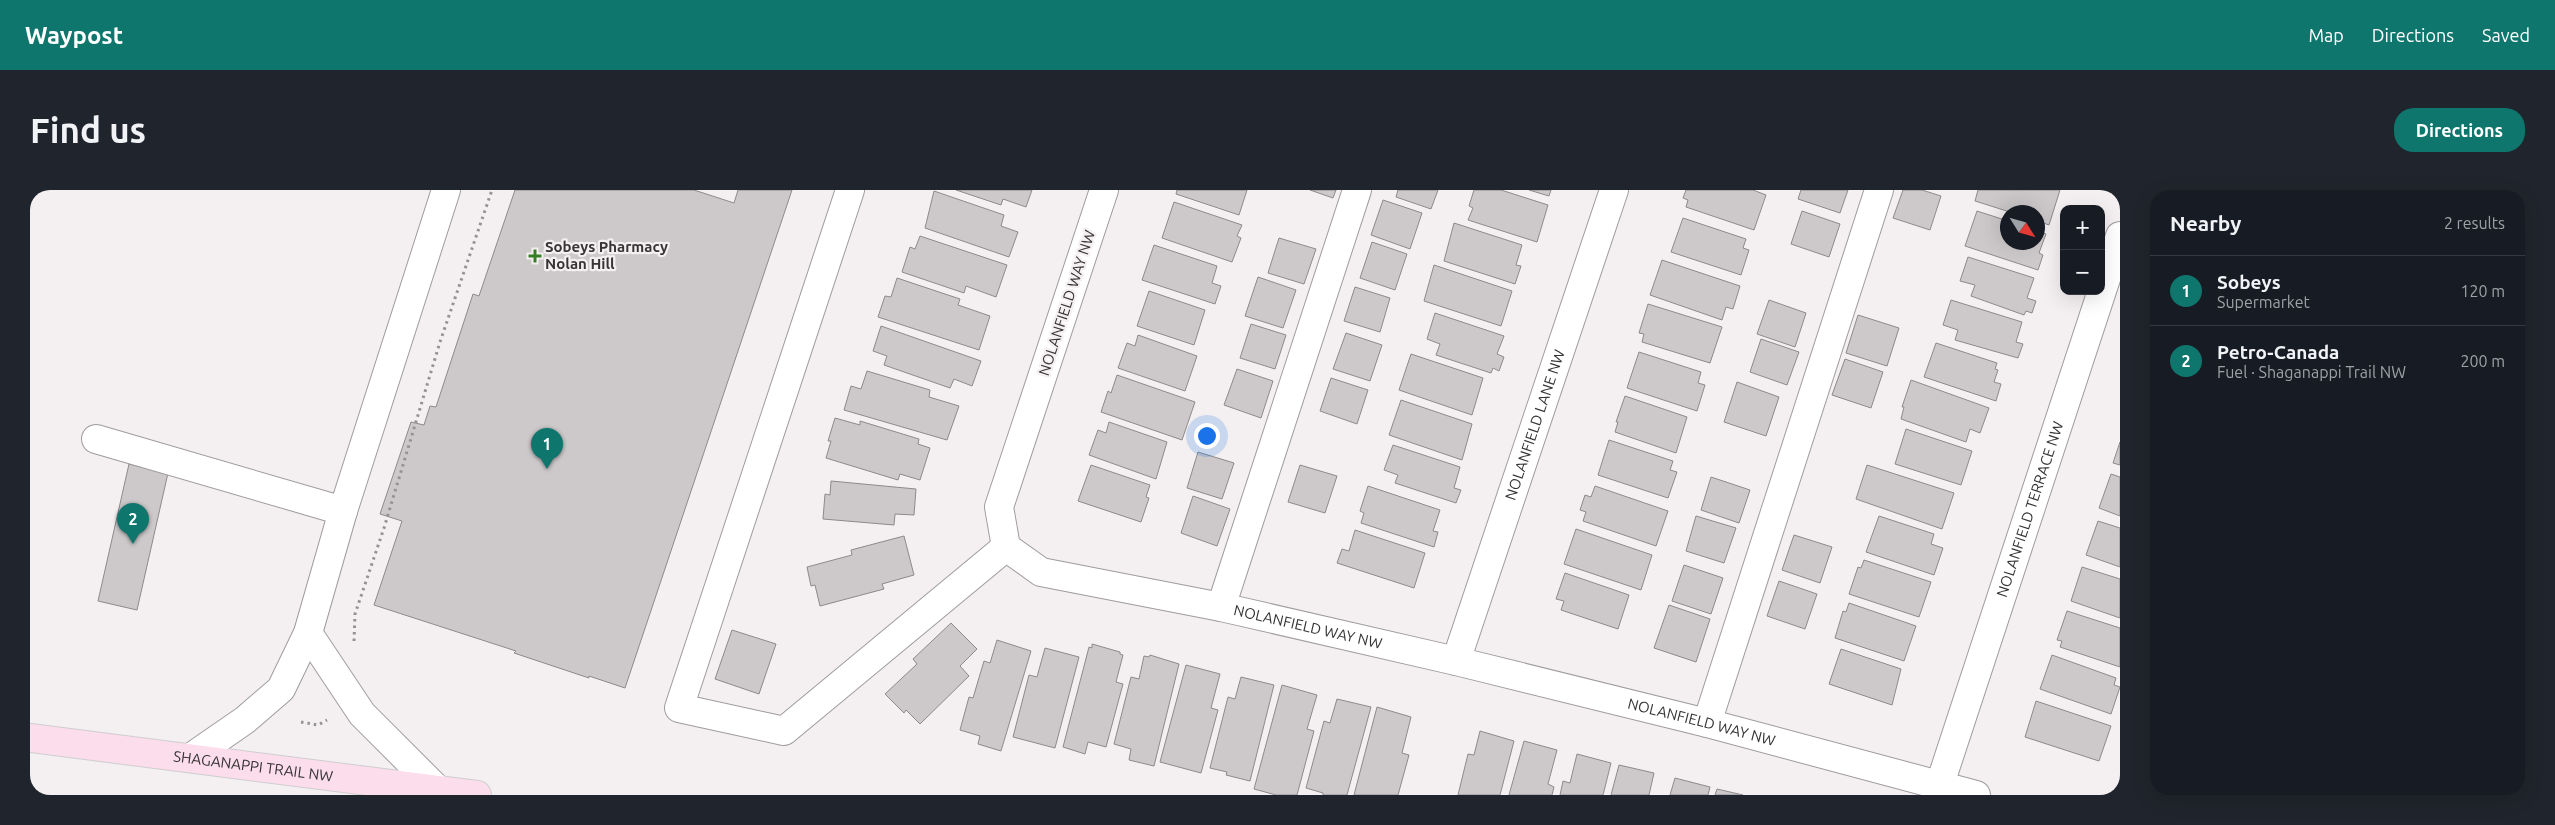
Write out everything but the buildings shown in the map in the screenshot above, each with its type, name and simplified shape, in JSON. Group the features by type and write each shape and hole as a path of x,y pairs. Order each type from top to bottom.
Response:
{"main road":[{"name":"SHAGANAPPI TRAIL NW","path":"30,738 477,795"}],"street":[{"path":"190,758 245,720 281,689 308,633 343,511 446,190"},
{"path":"850,190 679,708 784,731 1006,547"},
{"name":"NOLANFIELD WAY NW","path":"1104,190 1000,507 1006,547 1041,572 1221,607 1456,661 1707,723 1976,795"},
{"path":"1221,607 1357,190"},
{"name":"NOLANFIELD LANE NW","path":"1456,661 1614,190"},
{"path":"1707,723 1879,190"},
{"name":"NOLANFIELD TERRACE NW","path":"1940,784 2120,236"},
{"path":"96,439 343,511"},
{"path":"308,633 362,714 438,790"}],"path":[{"path":"354,643 354,614 384,528 440,342 492,190"},
{"path":"302,722 318,725 334,716"}],"place":[{"name":"Sobeys Pharmacy Nolan Hill","path":"535,256"},
{"name":"Sobeys","path":"547,469"},
{"name":"Petro-Canada","path":"133,544"}]}
